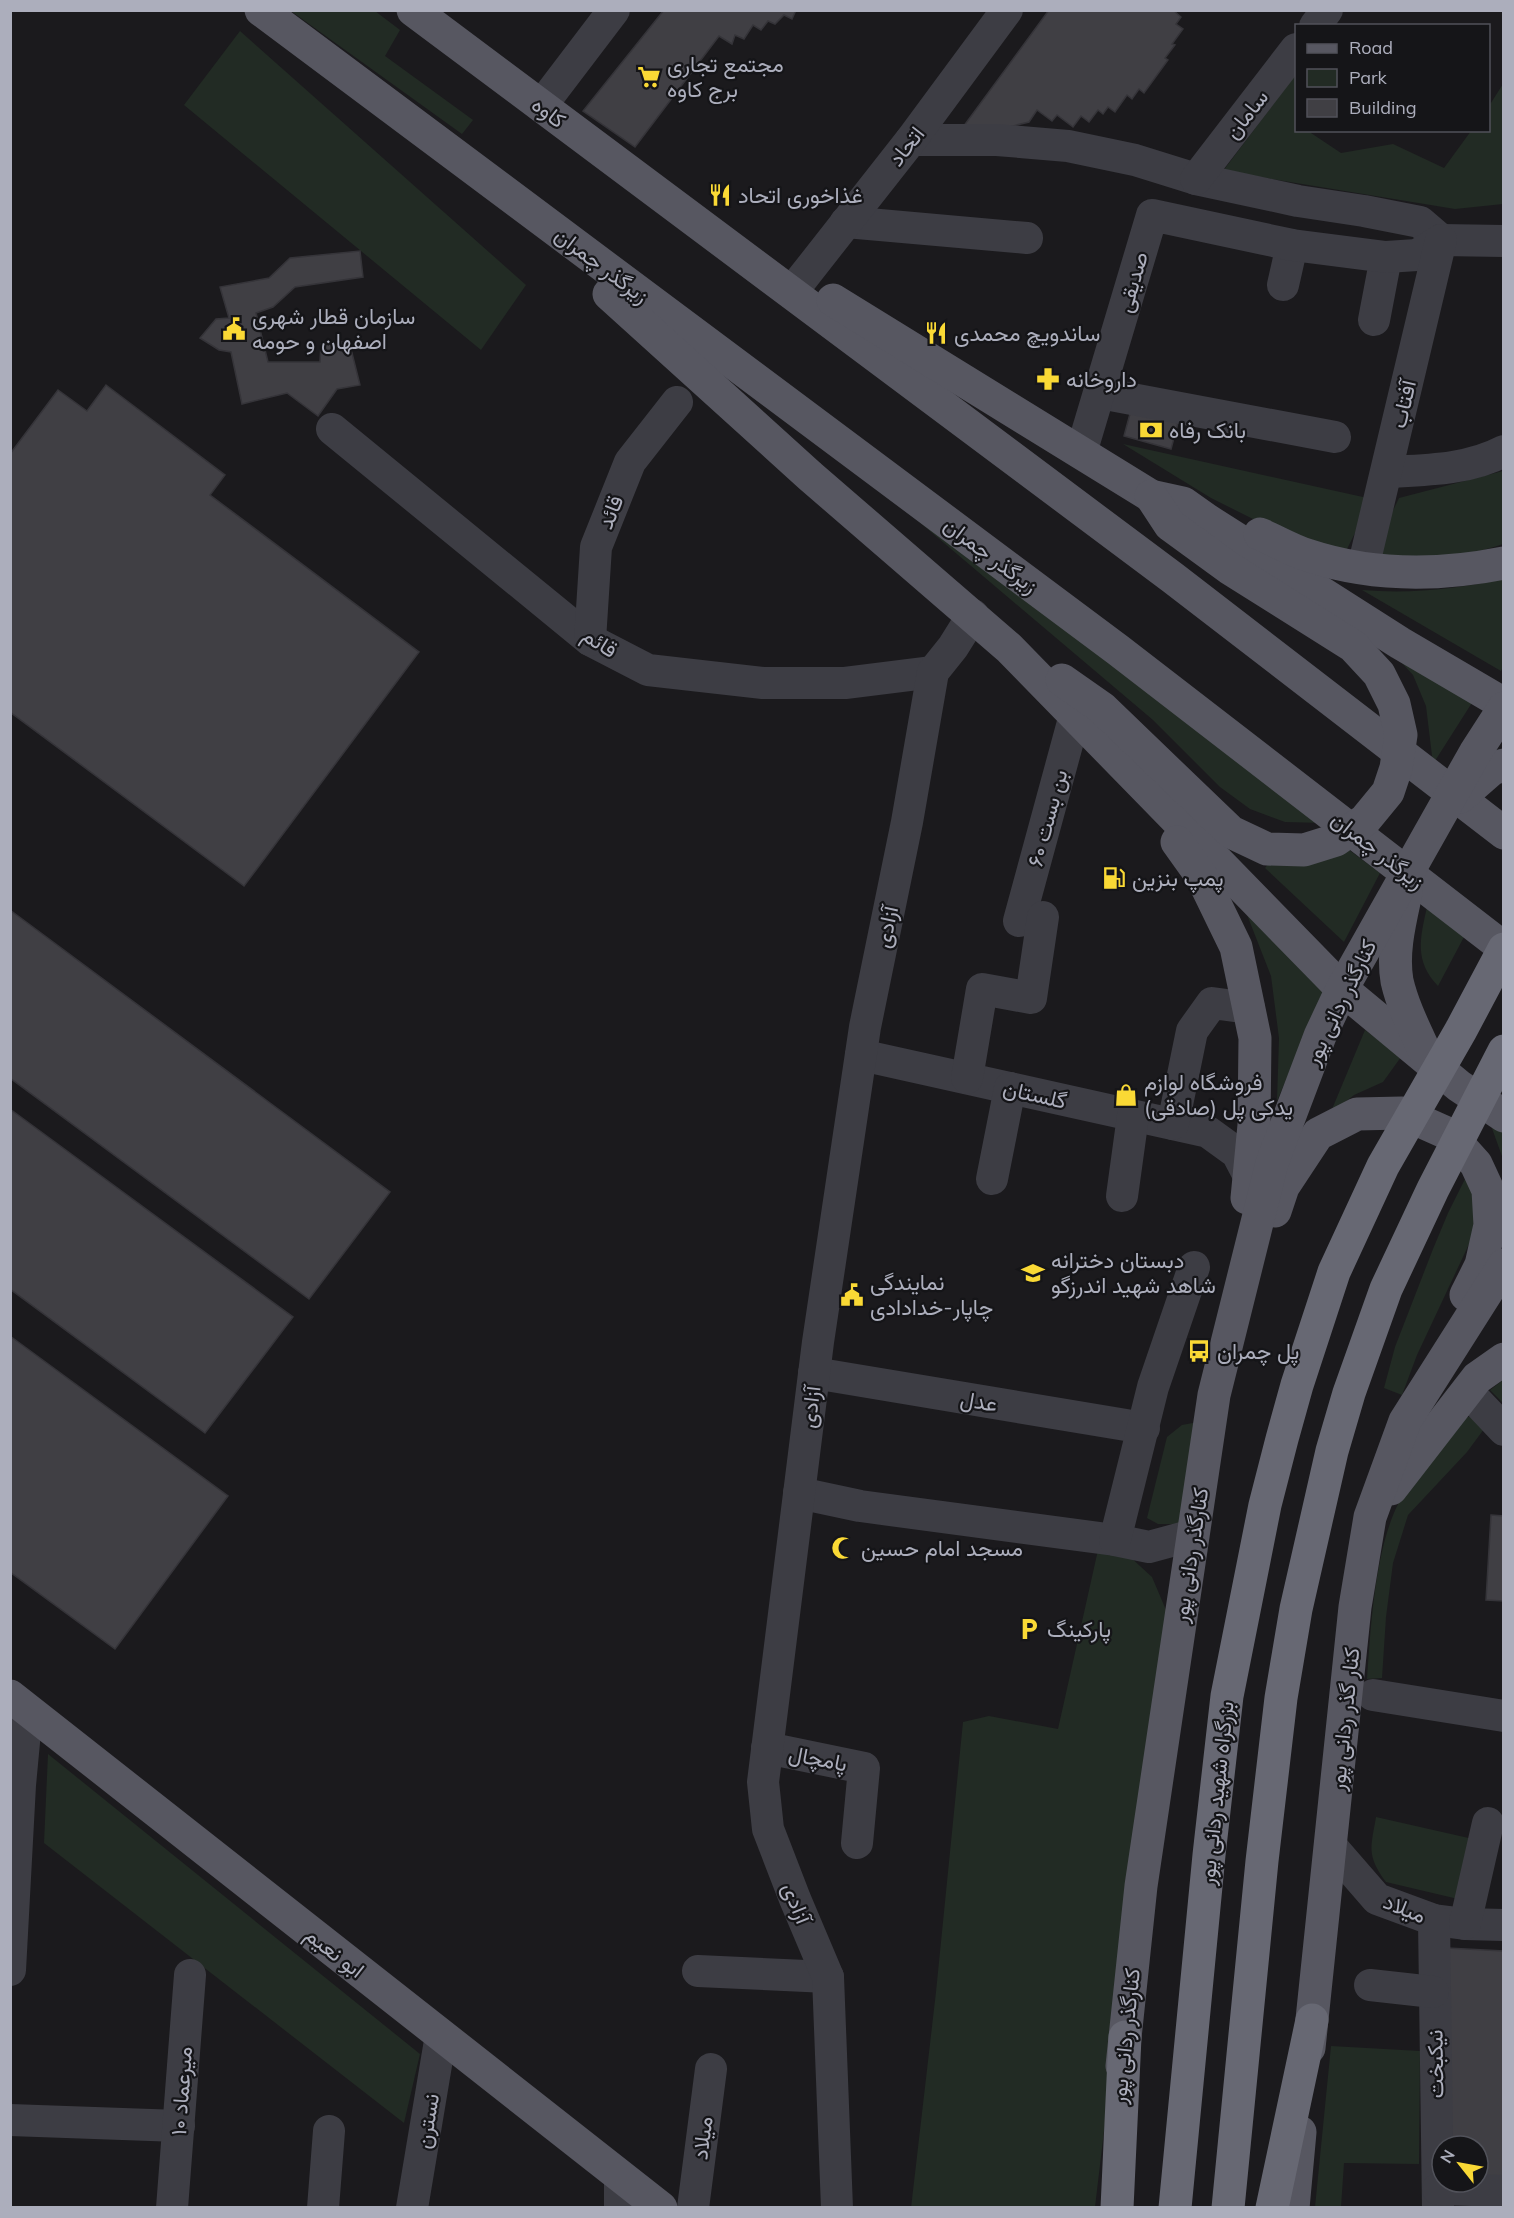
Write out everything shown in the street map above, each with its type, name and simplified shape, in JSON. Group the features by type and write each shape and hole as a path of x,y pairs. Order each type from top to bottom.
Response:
{"highway":[{"name":"بزرگراه شهید ردانی پور","path":"1175,2208 1209,1855 1227,1696 1265,1505 1297,1385 1334,1272 1383,1166 1461,1030 1503,948"},
{"path":"1228,2208 1262,1861 1281,1698 1296,1609 1332,1451 1349,1393 1386,1289 1433,1189 1503,1051"},
{"path":"1272,2208 1312,2020"},
{"path":"1117,2208 1125,2037"}],"main road":[{"path":"261,10 474,170 810,476 1009,648 1342,989 1429,1062 1503,1116"},
{"name":"کاوه","path":"413,10 684,213"},
{"name":"زیرگذر چمران","path":"474,170 1119,650 1503,948"},
{"path":"684,213 801,280 1151,496 1183,503 1400,643 1503,704"},
{"path":"684,213 1173,578 1503,833"},
{"path":"973,615 1102,708 1231,832 1267,849 1304,850 1336,840 1365,820 1388,792 1396,768 1401,735 1394,704 1379,675 1353,646 1229,568 1170,525 1151,496"},
{"path":"1207,520 1243,526 1306,555 1363,568 1416,573 1479,568 1503,563"},
{"path":"1429,1062 1404,1007 1387,932 1412,865 1432,828 1490,762 1503,708"},
{"path":"1121,762 1202,877 1236,947 1255,1038 1254,1110 1244,1226 1221,1335 1214,1395"},
{"name":"کنارگذر ردانی پور","path":"1106,2208 1141,1886 1214,1395 1272,1163 1320,1036 1342,989 1387,932"},
{"path":"1471,1094 1503,1100"},
{"path":"1214,1395 1283,1187 1318,1134 1357,1114 1402,1113 1449,1134 1476,1164 1488,1190 1490,1225 1480,1265 1405,1421"},
{"name":"کنار گذر ردانی پور","path":"1293,2208 1356,1607 1370,1517 1405,1421 1503,1265"},
{"path":"1370,1517 1477,1378 1503,1359"},
{"name":"ابو نعیم","path":"19,1703 441,2035 620,2192 661,2208"}],"street":[{"path":"541,106 614,10"},
{"name":"اتحاد","path":"801,280 911,140 1007,10"},
{"path":"1316,24 1327,10"},
{"name":"سامان","path":"1196,179 1295,50"},
{"path":"911,140 997,140 1068,146 1135,160 1196,179 1298,201 1420,222 1441,240"},
{"name":"صدیقی","path":"1081,453 1152,215 1292,244"},
{"path":"846,222 1027,238"},
{"path":"1283,285 1292,244 1386,257 1417,255 1441,240 1503,241"},
{"name":"آفتاب","path":"1363,568 1441,240"},
{"path":"1374,320 1386,257"},
{"path":"1100,393 1335,437"},
{"name":"قائد","path":"590,640 596,547 630,462 677,402"},
{"name":"قائم","path":"332,429 590,640 648,670 763,683 845,683 933,672"},
{"path":"1387,472 1440,470 1492,457 1503,451"},
{"name":"آزادی","path":"837,2208 828,1977 768,1829 763,1782 814,1373 861,1055 907,822 933,672 953,647 973,615"},
{"name":"بن بست ۶۰","path":"967,1078 982,989 1031,998 1031,919 1075,715"},
{"path":"1173,1124 1192,1031 1212,1003 1249,1008"},
{"name":"گلستان","path":"861,1055 1208,1132"},
{"path":"993,1179 1010,1088"},
{"path":"1208,1132 1233,1125 1254,1110"},
{"path":"1122,1196 1133,1116"},
{"path":"1208,1132 1237,1153 1249,1176"},
{"path":"1115,1540 1153,1387 1194,1267"},
{"name":"عدل","path":"814,1373 1144,1428"},
{"path":"1467,1391 1503,1430"},
{"path":"799,1494 860,1506 1115,1540 1149,1547 1193,1534"},
{"path":"1149,1547 1186,1580"},
{"path":"1373,1695 1503,1716"},
{"path":"10,1970 20,1785 19,1703"},
{"name":"پامچال","path":"767,1748 864,1768 857,1843"},
{"path":"1465,1924 1488,1823"},
{"name":"میلاد","path":"1331,1846 1377,1899 1434,1920 1465,1924 1503,1924"},
{"name":"نیکبخت","path":"1434,1920 1433,1992 1438,2198"},
{"path":"698,1971 828,1977"},
{"name":"میرعماد ۱۰","path":"172,2208 190,1975"},
{"path":"1370,1985 1433,1992"},
{"name":"نسترن","path":"412,2208 441,2035"},
{"name":"میلاد","path":"693,2208 711,2069"},
{"path":"10,2120 179,2126"},
{"path":"323,2208 329,2131"},
{"path":"1438,2198 1503,2191"}],"green space":[{"path":"291,11 375,11 400,30 385,56 473,120 462,134"},
{"path":"240,31 526,285 481,350 184,105"},
{"path":"1295,75 1295,132 1310,132 1341,153 1393,144 1444,168 1470,132 1490,132 1490,104 1503,84 1503,204 1455,209 1223,171"},
{"path":"1123,444 1372,499 1342,559 1283,534 1211,498"},
{"path":"839,454 1324,823 1285,822 1250,809 1220,787 1153,720"},
{"path":"1503,471 1503,544 1453,556 1368,562 1399,498"},
{"path":"1503,579 1503,667 1501,671 1362,590 1433,590"},
{"path":"1390,650 1475,698 1433,764 1426,706 1413,675"},
{"path":"1349,850 1380,873 1344,942 1265,868 1273,858"},
{"path":"1242,902 1325,988 1277,1101 1279,1038 1271,976"},
{"path":"1427,907 1465,935 1438,986 1430,977 1422,958 1421,939"},
{"path":"1365,1030 1401,1057 1383,1082 1354,1095 1330,1114"},
{"path":"1489,1120 1503,1129 1503,1159"},
{"path":"1469,1171 1477,1227 1417,1355 1402,1395 1384,1388 1395,1347 1448,1213"},
{"path":"1503,1380 1503,1403 1490,1390"},
{"path":"1459,1417 1477,1417 1484,1429 1467,1452 1408,1515 1393,1563 1386,1617 1382,1678 1367,1679 1376,1584 1386,1536 1403,1495"},
{"path":"1198,1422 1185,1524 1158,1524 1147,1518 1167,1437 1182,1425"},
{"path":"1098,1550 1129,1556 1152,1577 1166,1610 1095,2207 911,2208 936,1992 963,1722 989,1716 1058,1729"},
{"path":"48,1754 420,2054 404,2123 44,1843"},
{"path":"1376,1817 1473,1839 1458,1899 1386,1882 1375,1865 1372,1851"},
{"path":"1331,2046 1420,2051 1419,2164 1344,2163 1341,2207 1315,2207"}],"building":[{"name":"مجتمع تجاری برج کاوه","path":"664,10 796,10 792,19 784,15 775,24 768,21 761,30 753,25 744,39 735,35 732,44 719,36 635,147 583,111"},
{"path":"1049,10 1173,10 1181,17 1176,24 1183,29 1165,58 1168,60 1144,93 1139,89 1132,99 1127,95 1115,112 1108,107 1103,114 1098,110 1089,122 1081,116 1073,127 1057,115 1052,121 1037,110 1029,122 975,135 963,127"},
{"name":"سازمان قطار شهری اصفهان و حومه","path":"360,251 363,277 295,287 273,307 256,313 268,362 320,362 321,344 349,341 360,385 337,389 318,416 287,393 242,404 231,352 219,350 200,338 216,319 229,318 220,287 269,278 290,258"},
{"path":"106,385 225,475 210,495 419,652 244,886 10,712 10,454 58,390 87,411"},
{"name":"بانک رفاه","path":"1131,410 1178,423 1171,449 1124,436"},
{"path":"10,910 390,1192 309,1299 10,1078"},
{"path":"10,1109 293,1317 205,1433 10,1289"},
{"path":"10,1336 228,1496 115,1649 10,1572"},
{"path":"1491,1515 1504,1516 1504,1601 1486,1600"},
{"path":"1447,1948 1504,1951 1504,2176 1490,2177 1490,2134 1442,2134"}],"place":[{"name":"مجتمع تجاری برج کاوه","path":"649,77"},
{"name":"غذاخوری اتحاد","path":"720,195"},
{"name":"سازمان قطار شهری اصفهان و حومه","path":"234,329"},
{"name":"ساندویچ محمدی","path":"936,333"},
{"name":"داروخانه","path":"1048,379"},
{"name":"بانک رفاه","path":"1151,430"},
{"name":"پمپ بنزین","path":"1114,878"},
{"name":"فروشگاه لوازم یدکی پل (صادقی)","path":"1126,1095"},
{"name":"دبستان دخترانه شاهد شهید اندرزگو","path":"1033,1273"},
{"name":"نمایندگی چاپار-خدادادی","path":"852,1295"},
{"name":"پل چمران","path":"1199,1351"},
{"name":"مسجد امام حسین","path":"843,1548"},
{"name":"پارکینگ","path":"1029,1629"}]}
